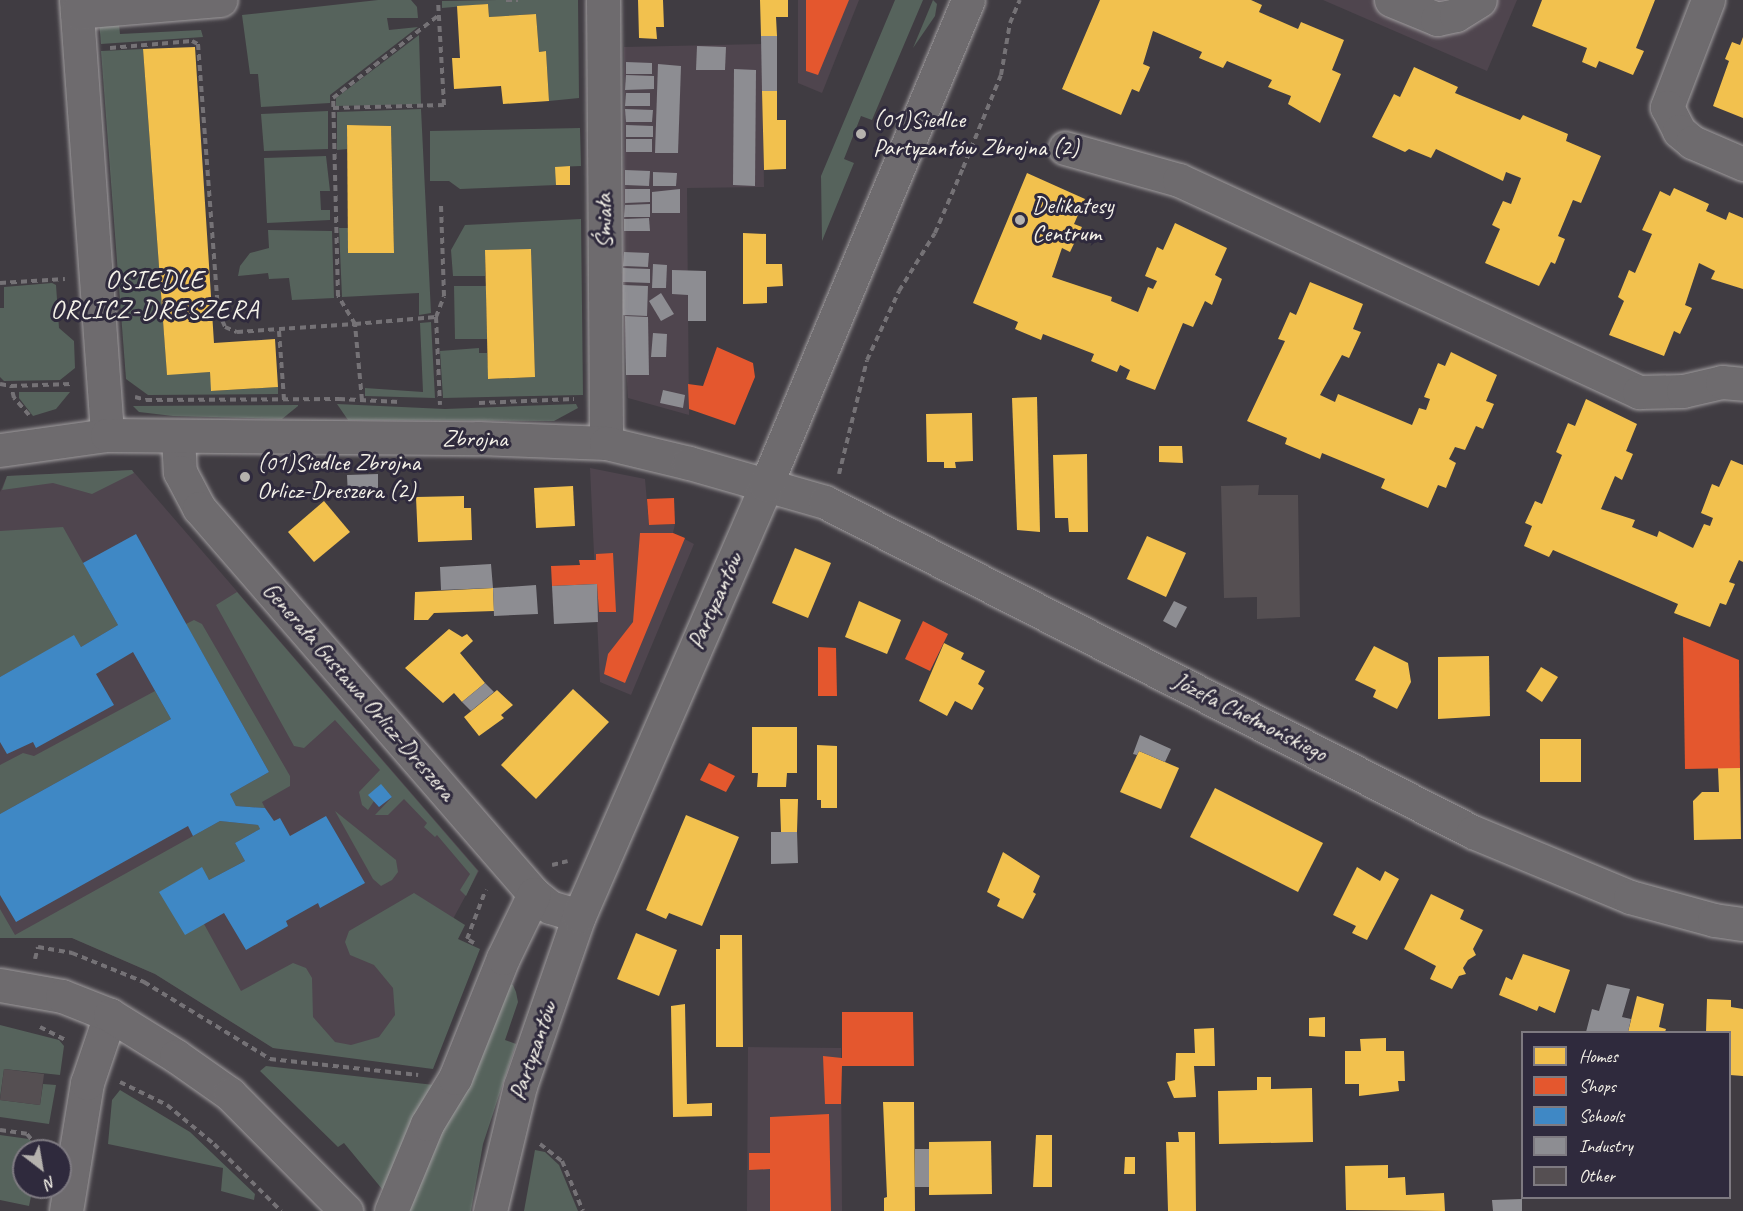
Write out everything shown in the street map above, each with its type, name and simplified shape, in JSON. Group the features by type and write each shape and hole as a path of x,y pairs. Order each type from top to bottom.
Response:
{"street":[{"path":"108,435 76,6 221,0"},
{"name":"Śmiała","path":"603,0 606,443"},
{"name":"Partyzantów","path":"490,1211 520,1086 579,916 766,486 968,0"},
{"path":"1391,0 1437,19 1456,15 1480,0"},
{"path":"1708,0 1666,107 1679,131 1692,142 1743,164"},
{"path":"1065,148 1179,180 1639,392 1683,391 1722,382 1743,384"},
{"name":"Zbrojna","path":"0,450 108,435 178,438 478,438 606,443 766,486"},
{"name":"Generała Gustawa Orlicz-Dreszera","path":"178,438 180,472 199,508 534,894 550,907 579,916"},
{"name":"Józefa Chełmońskiego","path":"766,486 825,502 1473,832 1630,897 1743,924"},
{"path":"391,1211 427,1124 455,1078 503,958 534,894"},
{"path":"0,985 62,996 110,1015 230,1094 345,1211"},
{"path":"66,1211 87,1083 110,1015"}],"path":[{"path":"333,108 444,105 438,0"},
{"path":"506,0 518,0"},
{"path":"835,483 843,462 867,360 899,291 935,233 963,168 1001,75 1011,23 1020,0"},
{"path":"362,400 355,324 338,296 333,98 439,15"},
{"path":"98,49 192,41 198,44 219,317 225,327 237,332 279,331 436,317"},
{"path":"440,405 436,317 444,296 441,205"},
{"path":"0,283 96,277"},
{"path":"279,331 284,399"},
{"path":"0,384 11,386 80,384 82,369 119,364 124,385 134,396 146,400 284,399 406,403"},
{"path":"11,386 14,398 35,422 38,444"},
{"path":"473,403 582,398"},
{"path":"429,404 451,404"},
{"path":"481,947 467,939 487,887"},
{"path":"35,960 38,947 72,953 144,981 270,1059 429,1076"},
{"path":"31,1024 63,1036 72,1046"},
{"path":"129,1083 167,1105 207,1138 281,1211"},
{"path":"0,1130 27,1134 31,1139"},
{"path":"531,1140 548,1148 562,1161 583,1211"}],"shaded area":[{"path":"378,0 411,0 417,7 418,18 387,18 389,30 418,27 330,95 330,103 261,107 258,74 250,74 242,15"},
{"path":"578,0 579,98 549,101 546,51 539,52 536,14 489,17 488,4 442,8 442,1"},
{"path":"798,0 859,0 822,93 798,83"},
{"path":"895,0 923,0 872,120 861,116 844,159 854,163 822,241 821,176"},
{"path":"933,0 937,4 935,16 913,48"},
{"path":"1323,0 1517,0 1487,71"},
{"path":"118,15 120,34 201,30 203,37 101,44 99,20"},
{"path":"419,35 421,104 336,106 336,98"},
{"path":"762,44 764,187 687,188 689,415 628,398 623,315 624,47"},
{"path":"143,49 167,374 210,372 212,391 278,387 278,394 148,395 126,379 101,51"},
{"path":"421,109 431,313 419,315 419,293 342,297 339,228 348,228 349,253 394,251 391,126 347,125 347,149 337,150 337,112"},
{"path":"328,111 328,149 264,151 261,114"},
{"path":"580,128 581,166 556,167 556,185 460,189 449,181 430,181 430,131"},
{"path":"326,156 330,191 320,191 321,210 330,210 330,220 267,223 264,158"},
{"path":"581,219 583,395 443,398 440,351 479,348 479,353 487,353 489,379 535,377 531,249 485,250 485,276 453,276 451,250 465,225"},
{"path":"268,230 332,231 334,298 292,300 289,278 269,279 268,273 238,276 240,266 250,253 269,248"},
{"path":"52,283 56,285 59,328 74,341 75,368 60,380 4,381 0,377 0,308 4,308 4,287"},
{"path":"454,286 486,286 487,339 455,339"},
{"path":"431,322 435,398 365,396 365,388 423,392 420,323"},
{"path":"19,392 70,392 56,409 33,416 19,398"},
{"path":"337,404 445,409 576,404 578,408 554,421 348,420"},
{"path":"298,405 282,419 173,416 139,412 133,406"},
{"path":"590,468 645,479 649,525 675,524 673,533 694,544 631,695 600,682"},
{"path":"132,470 479,871 447,930 426,1067 273,1048 155,974 72,938 0,938 0,492 7,476"},
{"path":"132,470 134,473 92,494 53,483 2,490 7,476"},
{"path":"63,527 118,625 81,647 74,636 0,677 0,531"},
{"path":"237,592 478,871 466,896 460,890 470,874 437,835 435,837 424,827 427,823 404,799 388,815 375,815 392,797 381,785 369,795 374,801 368,810 362,805 359,792 380,770 335,720 304,748 294,746 216,605"},
{"path":"194,620 202,624 290,776 290,786 262,802 265,808 236,806 230,794 269,772 186,624"},
{"path":"155,691 171,719 0,814 0,765 23,753 34,756"},
{"path":"335,811 396,860 398,872 392,880 381,886 373,879"},
{"path":"220,821 258,825 260,829 235,843 245,861 209,880 201,868 160,892 204,924 241,991 293,963 306,968 312,978 313,1017 335,1042 351,1045 379,1037 395,1015 393,988 374,965 350,955 345,942 349,931 414,893 465,925 458,939 480,949 433,1069 273,1048 155,974 72,938 0,938 0,909 15,935"},
{"path":"500,981 513,985 516,992 518,1002 505,1040 516,1044 483,1144 471,1211 402,1211"},
{"path":"0,1025 59,1040 64,1046 60,1075 4,1069 0,1098"},
{"path":"748,1047 841,1048 842,1211 747,1211"},
{"path":"266,1066 443,1086 387,1195 344,1143 338,1147 260,1071"},
{"path":"43,1084 56,1085 49,1124 0,1117 0,1100 40,1105"},
{"path":"120,1090 190,1132 255,1194 254,1200 221,1191 223,1168 108,1144 112,1100"},
{"path":"0,1135 29,1139 12,1139 12,1199 30,1199 29,1206 0,1200"},
{"path":"535,1150 545,1152 559,1165 578,1211 524,1211"}],"building: Homes":[{"path":"638,0 663,0 664,27 656,27 657,39 639,38"},
{"path":"760,0 788,0 788,17 776,17 777,36 761,36"},
{"path":"1100,0 1251,0 1262,5 1259,12 1298,29 1301,22 1344,40 1332,70 1341,74 1320,123 1288,104 1291,96 1268,87 1272,80 1227,61 1223,68 1199,58 1202,52 1153,31 1143,64 1150,67 1139,92 1132,89 1121,115 1062,89"},
{"path":"1542,0 1655,0 1636,48 1644,51 1633,75 1599,61 1596,68 1582,62 1587,48 1532,26"},
{"path":"488,4 489,17 536,14 539,52 546,51 549,101 503,104 501,86 454,89 452,58 460,58 457,6"},
{"path":"1743,37 1743,118 1713,106 1729,61 1725,59 1732,42 1740,45"},
{"path":"195,47 214,343 275,339 278,387 211,391 210,372 167,375 143,49"},
{"path":"1414,67 1458,87 1455,93 1520,120 1523,115 1568,134 1566,141 1601,156 1581,203 1573,200 1558,236 1565,239 1555,264 1551,262 1539,286 1485,263 1500,229 1492,225 1503,201 1511,204 1521,178 1506,172 1503,181 1436,149 1431,158 1409,149 1405,152 1372,137 1394,94 1400,97"},
{"path":"762,91 777,91 777,120 786,120 786,169 764,170"},
{"path":"347,125 391,126 394,253 348,253"},
{"path":"570,166 570,185 556,185 555,167"},
{"path":"1027,173 1085,199 1074,224 1082,227 1070,252 1062,248 1052,277 1112,297 1111,301 1138,312 1148,287 1153,289 1157,281 1145,276 1157,247 1163,250 1175,223 1227,248 1215,275 1222,279 1212,305 1205,301 1193,327 1183,323 1155,390 1126,379 1130,370 1120,365 1117,372 1091,361 1094,354 1043,334 1041,340 1015,329 1018,322 973,303"},
{"path":"1674,188 1709,204 1706,211 1726,220 1729,212 1743,218 1743,289 1711,279 1715,271 1699,263 1685,305 1692,308 1680,334 1674,331 1664,356 1609,335 1624,301 1618,297 1629,270 1635,273 1652,234 1642,230 1660,191 1670,196"},
{"path":"743,233 766,234 766,264 782,264 783,286 767,287 767,303 743,304"},
{"path":"531,249 535,377 488,379 485,250"},
{"path":"1310,282 1363,304 1353,329 1361,332 1349,358 1342,355 1320,395 1335,402 1338,394 1412,425 1419,408 1426,410 1430,399 1424,397 1438,363 1445,366 1451,352 1497,375 1486,401 1494,404 1483,429 1476,426 1465,450 1455,447 1449,459 1456,463 1446,488 1438,485 1428,508 1381,488 1385,479 1322,453 1320,459 1285,444 1287,438 1247,421 1285,341 1278,339 1290,312 1296,315"},
{"path":"1037,397 1040,532 1017,530 1012,398"},
{"path":"1586,399 1637,424 1626,451 1633,454 1622,480 1615,476 1601,509 1635,520 1632,527 1657,537 1659,531 1693,548 1704,524 1710,526 1713,518 1701,513 1712,484 1719,487 1731,460 1743,465 1743,562 1739,560 1729,582 1735,584 1726,605 1720,603 1710,627 1674,613 1678,604 1553,550 1549,557 1524,546 1532,526 1525,523 1535,501 1542,504 1562,455 1556,452 1568,423 1575,426"},
{"path":"972,413 973,461 955,462 956,468 944,468 944,462 927,462 926,414"},
{"path":"1159,446 1182,446 1183,463 1159,462"},
{"path":"1087,454 1088,532 1069,532 1068,518 1055,518 1053,455"},
{"path":"573,486 575,526 536,528 534,488"},
{"path":"464,496 464,508 471,508 472,540 418,542 416,497"},
{"path":"324,501 350,532 314,562 288,532"},
{"path":"1147,536 1186,553 1166,597 1127,579"},
{"path":"795,548 831,563 808,618 772,603"},
{"path":"493,588 494,611 434,613 428,620 414,620 415,592"},
{"path":"859,601 901,620 887,654 845,637"},
{"path":"449,629 462,637 467,634 473,641 460,653 485,683 462,702 454,693 443,703 405,668"},
{"path":"944,643 964,653 961,659 985,671 978,684 984,688 972,710 955,701 947,716 919,701"},
{"path":"1374,646 1408,663 1411,682 1397,709 1373,697 1376,690 1355,680"},
{"path":"1489,656 1490,716 1438,719 1438,657"},
{"path":"1541,667 1558,677 1542,702 1526,691"},
{"path":"573,689 609,722 536,799 501,765"},
{"path":"497,690 513,705 501,715 504,718 479,736 464,717"},
{"path":"752,727 797,727 797,773 787,773 786,787 757,787 758,773 752,773"},
{"path":"1540,739 1581,739 1581,782 1540,782"},
{"path":"817,745 837,746 837,808 821,808 821,800 817,800"},
{"path":"1139,751 1179,768 1161,809 1120,792"},
{"path":"1718,768 1740,768 1741,839 1694,840 1693,801 1702,792 1719,792"},
{"path":"1215,788 1323,843 1298,892 1190,837"},
{"path":"780,799 798,799 797,832 781,832"},
{"path":"686,815 739,837 702,926 669,913 666,919 646,910"},
{"path":"1003,852 1040,876 1033,892 1036,894 1023,919 997,906 1000,899 987,892"},
{"path":"1357,867 1380,881 1385,871 1399,879 1367,940 1352,933 1356,926 1333,915"},
{"path":"1431,894 1464,910 1460,919 1483,930 1473,949 1476,955 1468,960 1463,968 1466,974 1459,976 1452,989 1430,979 1436,966 1404,949"},
{"path":"636,933 677,950 659,996 617,979"},
{"path":"720,935 742,935 743,1047 716,1047 716,949 720,949"},
{"path":"1523,954 1570,970 1555,1013 1539,1006 1537,1011 1499,995 1506,977 1512,980"},
{"path":"1637,996 1664,1004 1659,1027 1666,1029 1665,1031 1628,1031"},
{"path":"1707,999 1731,1000 1731,1007 1743,1009 1743,1076 1731,1075 1731,1031 1706,1031"},
{"path":"685,1004 687,1104 712,1103 712,1116 673,1117 671,1006"},
{"path":"1325,1017 1325,1037 1309,1036 1309,1018"},
{"path":"1214,1028 1215,1066 1194,1066 1196,1097 1174,1098 1167,1082 1175,1080 1176,1053 1195,1053 1194,1029"},
{"path":"1386,1038 1386,1051 1404,1051 1405,1081 1398,1081 1399,1091 1359,1096 1359,1084 1345,1084 1345,1051 1361,1051 1360,1039"},
{"path":"1257,1077 1271,1077 1271,1089 1312,1088 1313,1142 1219,1144 1218,1091 1257,1090"},
{"path":"883,1102 914,1102 915,1211 884,1211 884,1198 887,1197"},
{"path":"1178,1132 1195,1132 1196,1211 1168,1211 1166,1142 1179,1142"},
{"path":"1036,1135 1052,1135 1052,1187 1033,1187"},
{"path":"991,1141 992,1194 929,1195 929,1142"},
{"path":"1125,1157 1135,1157 1135,1174 1124,1174"},
{"path":"1388,1165 1388,1178 1405,1177 1406,1195 1444,1193 1445,1211 1346,1210 1345,1166"}],"building: Shops":[{"path":"806,0 849,0 818,75 806,71"},
{"path":"717,347 753,363 755,377 735,425 689,409 688,384 703,386"},
{"path":"674,498 675,524 649,525 647,499"},
{"path":"640,533 673,533 685,538 625,683 604,674 608,654 633,622"},
{"path":"613,553 616,612 599,612 597,584 552,586 551,566 580,565 579,560 596,560 596,554"},
{"path":"923,621 948,634 930,671 905,659"},
{"path":"1683,637 1739,660 1740,768 1685,769"},
{"path":"818,647 836,648 837,696 818,696"},
{"path":"709,763 735,776 726,792 700,780"},
{"path":"842,1012 913,1012 914,1066 842,1066 841,1104 825,1104 823,1056 842,1058"},
{"path":"829,1114 831,1211 770,1211 770,1169 749,1170 749,1153 770,1153 770,1117"}],"building: Schools":[{"path":"136,534 269,772 230,794 236,806 265,808 274,821 280,818 290,836 326,816 365,883 320,908 318,903 286,921 288,926 246,950 224,913 185,935 159,892 202,867 209,880 245,861 235,843 260,829 258,825 220,821 193,836 188,826 16,922 0,895 0,814 171,719 133,652 96,674 114,705 36,748 33,742 7,754 0,742 0,677 74,635 81,647 118,625 83,563"},
{"path":"381,784 392,797 379,807 368,795"}],"building: Industry":[{"path":"761,36 777,36 777,91 762,91"},
{"path":"697,46 726,47 725,70 696,70"},
{"path":"626,62 652,63 652,74 626,74"},
{"path":"658,64 681,66 678,153 655,153"},
{"path":"734,69 756,70 755,186 733,185"},
{"path":"626,75 654,76 654,89 625,90"},
{"path":"626,93 650,93 650,106 625,106"},
{"path":"625,109 653,110 652,122 626,122"},
{"path":"626,125 653,126 653,137 626,137"},
{"path":"626,139 652,139 652,152 626,152"},
{"path":"625,170 650,171 649,186 625,185"},
{"path":"653,172 677,173 676,186 653,186"},
{"path":"625,189 650,189 650,202 625,203"},
{"path":"680,189 680,213 652,213 652,192"},
{"path":"650,204 650,217 624,217 625,205"},
{"path":"649,218 650,231 624,231 624,219"},
{"path":"624,252 649,253 648,267 623,266"},
{"path":"653,264 667,265 666,288 652,288"},
{"path":"623,268 650,269 650,283 623,282"},
{"path":"672,270 706,271 706,321 688,321 688,295 672,294"},
{"path":"623,285 648,286 647,316 623,315"},
{"path":"661,293 674,314 661,321 649,301"},
{"path":"625,316 648,317 649,375 626,375"},
{"path":"653,333 667,334 666,357 651,357"},
{"path":"663,390 685,395 683,408 660,403"},
{"path":"378,474 378,496 348,497 347,475"},
{"path":"491,564 493,588 441,590 440,567"},
{"path":"597,584 598,622 554,624 552,586"},
{"path":"536,585 538,614 494,616 493,588"},
{"path":"1174,601 1187,607 1176,628 1163,621"},
{"path":"485,683 494,692 471,711 462,702"},
{"path":"1140,735 1171,749 1165,762 1139,751 1137,755 1133,754"},
{"path":"771,832 797,832 798,863 771,864"},
{"path":"1607,984 1630,989 1622,1017 1631,1019 1628,1031 1586,1031 1592,1009 1599,1011"},
{"path":"915,1149 929,1149 929,1187 915,1187"},
{"path":"1522,1199 1522,1211 1493,1211 1492,1200"}],"building: Other":[{"path":"1259,485 1258,495 1298,495 1300,617 1257,619 1257,597 1224,598 1221,486"},
{"path":"4,1069 44,1074 40,1105 0,1100"}],"place":[{"name":"(01)Siedlce Partyzantów Zbrojna (2)","path":"861,134"},
{"name":"Delikatesy Centrum","path":"1020,220"},
{"name":"(01)Siedlce Zbrojna Orlicz-Dreszera (2)","path":"245,477"}],"district":[{"name":"OSIEDLE ORLICZ-DRESZERA","path":"155,295"}]}
